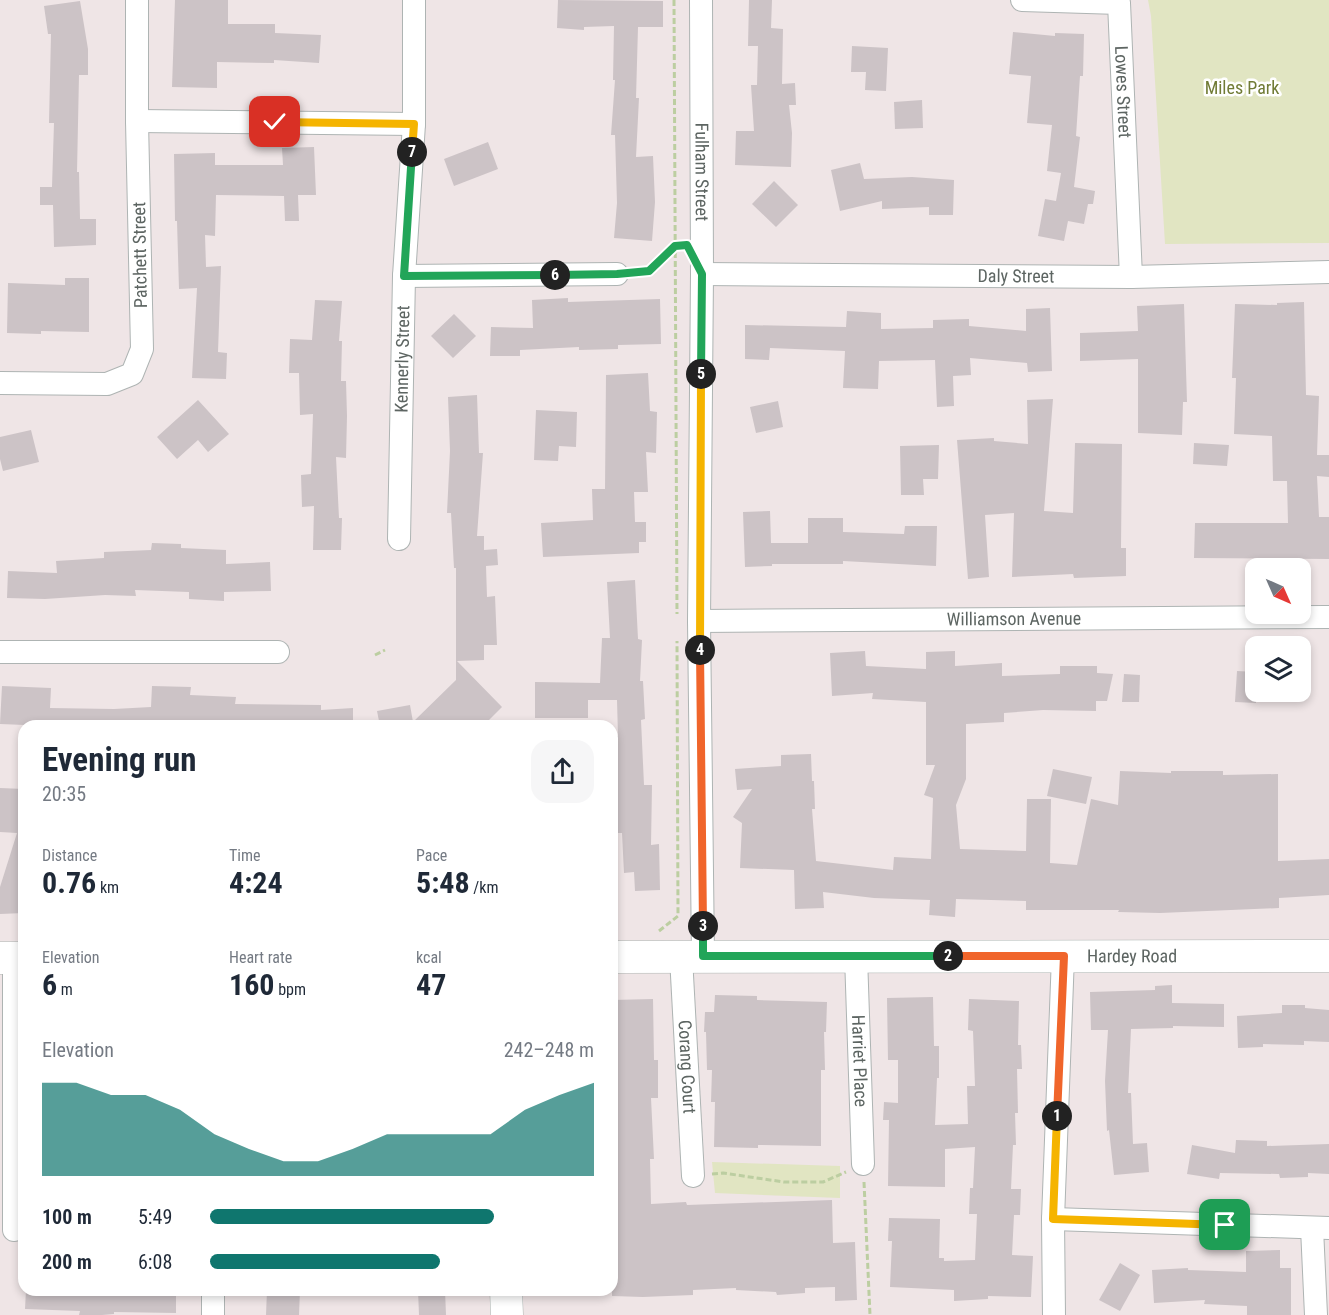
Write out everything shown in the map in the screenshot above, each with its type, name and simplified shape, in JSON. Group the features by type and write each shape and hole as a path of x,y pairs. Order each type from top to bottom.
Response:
{"street":[{"name":"Patchett Street","path":"0,383 107,384 132,374 142,349 137,0"},
{"name":"Kennerly Street","path":"399,539 404,276 414,124 414,0"},
{"name":"Fulham Street","path":"692,957 699,621 702,274 701,0"},
{"name":"Lowes Street","path":"1022,0 1119,3 1131,277"},
{"path":"137,121 414,124"},
{"name":"Daly Street","path":"702,274 1131,277 1329,272"},
{"path":"404,276 617,274"},
{"name":"Williamson Avenue","path":"699,621 1329,617"},
{"path":"0,652 278,652"},
{"name":"Harriet Place","path":"855,956 863,1164"},
{"path":"1054,1315 1053,1219 1064,956"},
{"name":"Hardey Road","path":"618,957 1329,956"},
{"name":"Corang Court","path":"692,957 693,1176"},
{"path":"13,958 13,1230"},
{"path":"1053,1219 1320,1228 1316,1315"},
{"path":"213,1296 213,1315"},
{"path":"506,1296 507,1315"}],"path":[{"path":"674,0 677,616"},
{"path":"617,274 649,271 675,246 687,245 702,274"},
{"path":"659,931 678,916 677,640"},
{"path":"375,655 385,650"},
{"path":"693,1176 723,1173 784,1182 823,1182 863,1164 870,1315"}],"green space":[{"name":"Miles Park","path":"1148,0 1329,0 1329,243 1165,244 1151,16"},
{"path":"712,1162 840,1166 840,1198 715,1193"}],"building":[{"path":"175,0 228,0 228,24 275,24 275,33 321,35 319,63 274,60 274,63 217,62 217,88 172,87"},
{"path":"558,0 663,1 663,27 638,27 636,98 639,98 636,157 653,156 655,202 652,241 614,238 617,203 615,135 611,135 615,80 613,80 614,26 584,27 584,30 557,28"},
{"path":"749,0 772,0 771,28 783,29 782,84 795,83 796,105 789,105 792,133 791,167 735,165 736,131 754,131 751,85 757,85 758,46 748,46"},
{"path":"80,1 88,49 88,75 79,75 77,172 79,172 80,219 96,219 96,245 54,247 53,205 40,205 40,187 52,187 54,123 49,123 51,34 48,34 44,6"},
{"path":"1013,32 1055,36 1055,33 1084,34 1083,76 1080,76 1076,136 1080,137 1074,187 1095,191 1093,204 1088,204 1084,224 1068,221 1064,241 1038,236 1045,199 1056,201 1061,173 1047,171 1052,125 1027,123 1031,76 1009,74"},
{"path":"852,46 888,48 886,91 865,90 866,72 851,72"},
{"path":"922,100 923,128 895,129 894,102"},
{"path":"488,142 498,169 454,186 444,159"},
{"path":"314,147 316,195 298,195 299,221 285,221 284,196 216,195 215,236 205,235 206,267 221,266 218,352 227,353 226,379 192,378 197,288 179,289 174,154 215,153 215,165 283,165 282,148"},
{"path":"860,163 864,179 912,177 954,180 953,215 929,215 929,207 882,209 882,201 840,211 831,170"},
{"path":"774,181 798,205 776,227 752,204"},
{"path":"65,278 89,278 89,332 7,333 8,283 65,285"},
{"path":"568,298 568,302 660,299 661,344 618,345 618,349 579,350 579,347 520,350 520,356 490,356 491,327 533,328 532,300"},
{"path":"315,300 342,301 339,341 342,341 341,381 346,381 347,416 346,458 336,457 339,518 342,518 341,550 313,550 314,506 302,507 301,475 311,474 313,414 300,415 299,373 289,373 290,339 312,340"},
{"path":"1304,302 1306,395 1319,396 1317,455 1329,455 1329,477 1317,476 1319,517 1329,517 1329,559 1194,558 1195,523 1288,523 1287,481 1273,481 1272,436 1234,434 1236,378 1232,378 1235,304 1277,305 1277,303"},
{"path":"1184,304 1187,402 1183,402 1182,435 1138,433 1138,359 1080,361 1080,333 1138,331 1137,306"},
{"path":"1050,308 1052,371 1028,372 1027,363 970,358 971,375 953,376 954,406 937,407 935,360 879,361 878,389 843,388 845,351 770,348 769,360 745,359 745,325 846,327 847,311 881,313 881,329 933,328 933,320 969,319 969,326 1026,331 1026,309"},
{"path":"454,314 476,336 453,358 431,336"},
{"path":"648,373 650,411 657,412 656,453 646,452 648,492 634,492 635,522 646,522 646,542 639,542 639,553 543,557 541,523 593,520 592,489 605,489 606,375"},
{"path":"477,395 479,453 483,453 477,536 484,536 484,550 497,549 498,565 486,566 487,597 495,596 497,645 484,645 484,660 457,661 502,707 489,720 415,720 456,680 456,568 454,568 451,513 447,513 450,451 448,397"},
{"path":"1053,399 1044,511 1073,513 1075,443 1122,444 1121,548 1126,548 1126,576 1074,578 1073,574 1012,577 1014,513 985,515 989,577 968,579 957,440 994,438 994,441 1028,444 1027,400"},
{"path":"198,400 229,434 208,452 198,440 177,459 157,437"},
{"path":"778,401 783,427 756,433 750,407"},
{"path":"536,410 577,412 576,447 559,446 558,461 534,460"},
{"path":"31,430 39,462 3,471 0,459 0,437"},
{"path":"1194,443 1229,445 1227,466 1193,464"},
{"path":"939,445 938,479 923,479 924,495 901,495 900,446"},
{"path":"770,511 771,543 808,543 808,518 843,518 843,532 904,534 905,526 937,526 936,566 843,561 843,564 772,564 772,566 745,567 743,512"},
{"path":"152,543 181,544 181,548 226,550 226,564 270,562 271,591 224,592 224,601 189,599 189,592 135,590 136,596 7,598 8,571 57,573 56,561 104,558 104,552 151,550"},
{"path":"635,580 638,639 642,640 640,681 643,681 645,719 641,720 644,785 652,785 651,845 659,844 660,890 635,891 634,872 624,873 622,833 618,833 617,700 588,700 588,718 535,718 535,682 600,683 602,638 610,638 607,582"},
{"path":"865,651 866,666 926,669 926,652 955,651 955,666 1002,663 1002,676 1060,674 1060,666 1097,666 1097,673 1113,674 1107,701 1096,701 1096,711 1043,710 1004,713 1004,722 966,724 966,779 956,805 960,849 1026,851 1027,799 1051,799 1050,863 1077,865 1091,799 1118,805 1120,771 1171,773 1171,771 1223,771 1223,775 1278,774 1278,861 1329,859 1329,895 1279,898 1279,908 1160,913 1118,912 1119,910 1026,910 1026,901 956,899 955,917 929,915 930,900 874,898 823,892 824,908 795,909 794,870 740,868 742,823 733,817 752,789 737,790 735,769 781,766 781,755 811,754 816,861 893,870 894,857 931,859 933,798 924,795 935,765 926,765 926,702 872,699 873,693 832,696 830,653"},
{"path":"1237,671 1245,671 1245,702 1256,703 1235,702"},
{"path":"1124,674 1140,675 1139,702 1122,702"},
{"path":"2,686 51,688 50,708 151,707 152,686 191,687 190,695 236,697 235,704 321,705 321,710 353,708 353,720 18,720 18,725 0,724"},
{"path":"410,705 413,720 379,720 377,711"},
{"path":"1053,769 1092,777 1086,804 1047,796"},
{"path":"0,788 18,789 18,913 0,914 0,887 17,833 0,832"},
{"path":"1172,985 1172,1003 1224,1004 1224,1027 1173,1026 1173,1028 1131,1029 1128,1093 1131,1093 1133,1144 1147,1143 1149,1172 1114,1175 1109,1130 1107,1131 1105,1081 1108,1030 1091,1030 1090,992 1155,990 1155,986"},
{"path":"715,995 757,996 757,1000 827,1002 826,1032 824,1032 825,1070 821,1070 821,1146 714,1147 715,1102 711,1102 712,1070 707,1070 706,1032 704,1032 705,1012 714,1012"},
{"path":"933,997 934,1046 939,1046 935,1125 968,1124 967,1086 975,1086 973,1031 968,1030 969,999 1019,1001 1018,1045 1021,1045 1022,1069 1017,1069 1018,1113 1015,1113 1016,1145 1013,1145 1011,1189 1021,1189 1020,1215 1014,1215 1012,1255 1033,1256 1031,1297 988,1296 988,1299 954,1301 954,1290 890,1287 892,1241 888,1241 889,1218 940,1219 939,1258 944,1258 944,1261 975,1260 977,1214 969,1214 975,1147 945,1149 945,1187 888,1186 889,1120 883,1120 884,1102 898,1103 898,1060 888,1060 887,998"},
{"path":"653,999 654,1060 658,1060 658,1098 651,1098 654,1159 650,1159 651,1204 832,1200 833,1243 855,1242 857,1300 835,1301 835,1287 805,1288 805,1293 777,1295 776,1292 736,1290 736,1288 693,1290 693,1295 643,1297 612,1296 618,1296 618,1000"},
{"path":"1282,1005 1305,1005 1305,1008 1329,1010 1329,1042 1304,1041 1304,1045 1263,1044 1263,1047 1238,1048 1237,1016 1282,1013"},
{"path":"1236,1140 1267,1141 1267,1146 1329,1144 1329,1174 1308,1173 1308,1177 1280,1178 1279,1174 1220,1173 1219,1179 1187,1174 1192,1145 1235,1153"},
{"path":"1280,1250 1280,1268 1291,1268 1291,1315 1247,1315 1247,1306 1204,1304 1205,1300 1154,1303 1152,1270 1188,1268 1188,1270 1246,1272 1246,1251"},
{"path":"1120,1263 1140,1275 1120,1311 1099,1300"},
{"path":"26,1296 176,1296 176,1313 114,1312 114,1314 79,1315 80,1311 25,1309"},
{"path":"267,1296 300,1296 299,1315 266,1315"},
{"path":"418,1296 445,1296 446,1315 419,1315"}],"route":[{"path":"275,122 414,124 404,276 617,274 649,271 675,246 687,245 702,274 699,621 703,956 1064,956 1053,1219 1225,1225"}]}
